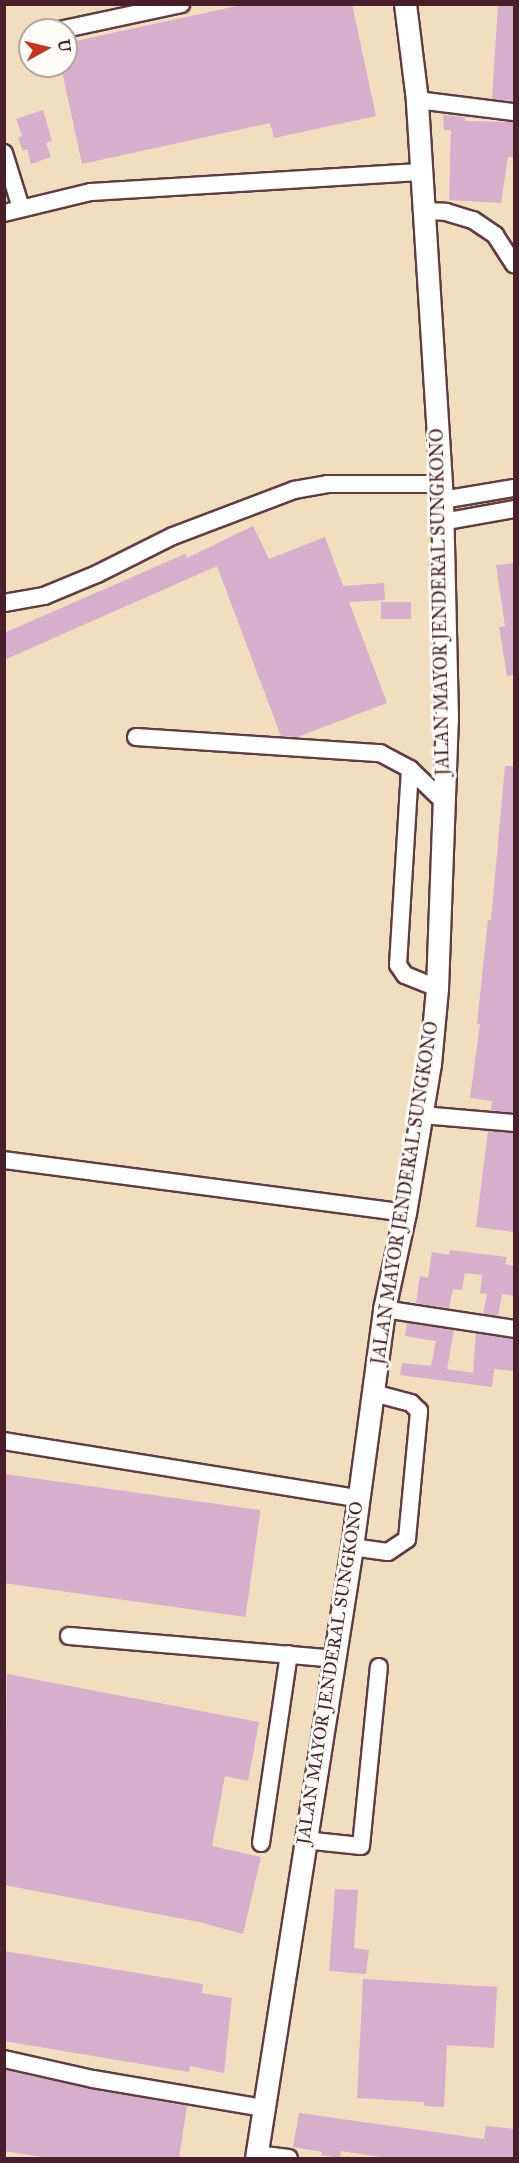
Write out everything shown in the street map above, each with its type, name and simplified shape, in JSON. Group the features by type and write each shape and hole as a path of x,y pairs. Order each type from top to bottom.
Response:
{"main road":[{"name":"JALAN MAYOR JENDERAL SUNGKONO","path":"256,2156 304,1840 335,1659 384,1309 405,1213 430,1064 437,988 447,719 442,522 419,172 417,100 405,4"}],"street":[{"path":"78,26 181,4"},
{"path":"417,100 514,112"},
{"path":"4,153 21,208"},
{"path":"4,213 91,192 419,172"},
{"path":"422,212 446,212 472,220 495,235 514,264"},
{"path":"4,603 55,592 173,536 294,490 327,484 441,492 514,488"},
{"path":"442,522 514,508"},
{"path":"136,737 380,753 410,769 444,802"},
{"path":"410,769 398,965 405,975 437,988"},
{"path":"421,1115 514,1123"},
{"path":"4,1160 405,1213"},
{"path":"384,1309 514,1329"},
{"path":"352,1546 388,1552 407,1539 419,1411 411,1404 373,1393"},
{"path":"4,1441 357,1498"},
{"path":"69,1636 335,1659"},
{"path":"261,1844 289,1654"},
{"path":"304,1840 361,1846 379,1666"},
{"path":"4,2059 93,2079 263,2108"},
{"path":"256,2156 289,2158"}],"building":[{"path":"246,4 352,4 376,116 274,138 270,123 82,164 64,78 78,78 78,40"},
{"path":"498,4 514,4 514,101 492,99"},
{"path":"43,110 52,141 46,143 51,157 31,164 27,149 23,151 18,138 22,136 16,119"},
{"path":"443,115 465,117 465,121 514,122 514,157 508,157 501,203 449,200 451,130 444,130"},
{"path":"253,526 269,559 325,537 343,586 384,583 385,600 349,602 387,703 297,737 281,736 217,566 4,660 4,633 185,554 187,558"},
{"path":"514,563 514,675 507,676 499,627 505,626 496,565"},
{"path":"381,602 411,602 411,619 381,619"},
{"path":"505,766 514,766 514,1113 491,1110 492,1101 470,1098 480,1024 477,1024 488,920 491,920"},
{"path":"488,1131 514,1133 514,1232 476,1227"},
{"path":"450,1250 507,1257 505,1264 514,1266 514,1296 502,1294 498,1316 483,1314 487,1294 480,1293 482,1275 465,1273 462,1290 453,1289 449,1308 416,1303 420,1276 428,1278 432,1252 449,1255"},
{"path":"407,1323 454,1330 447,1369 473,1373 476,1334 514,1339 514,1371 494,1369 492,1387 400,1375 402,1363 431,1366 436,1341 405,1336"},
{"path":"4,1474 260,1510 245,1617 4,1583"},
{"path":"7,1674 259,1722 248,1781 225,1776 212,1846 261,1857 243,1934 199,1922 4,1885"},
{"path":"335,1889 358,1890 354,1948 369,1950 366,1974 329,1971"},
{"path":"4,1951 203,1984 202,1993 232,1998 224,2073 190,2066 189,2072 4,2041"},
{"path":"363,1979 497,1987 494,2048 447,2045 444,2107 424,2106 424,2102 357,2098"},
{"path":"4,2070 91,2089 187,2106 179,2158 49,2158 4,2151"},
{"path":"299,2113 484,2139 486,2126 514,2129 514,2158 388,2158 341,2151 340,2158 321,2155 322,2152 293,2147"}]}
